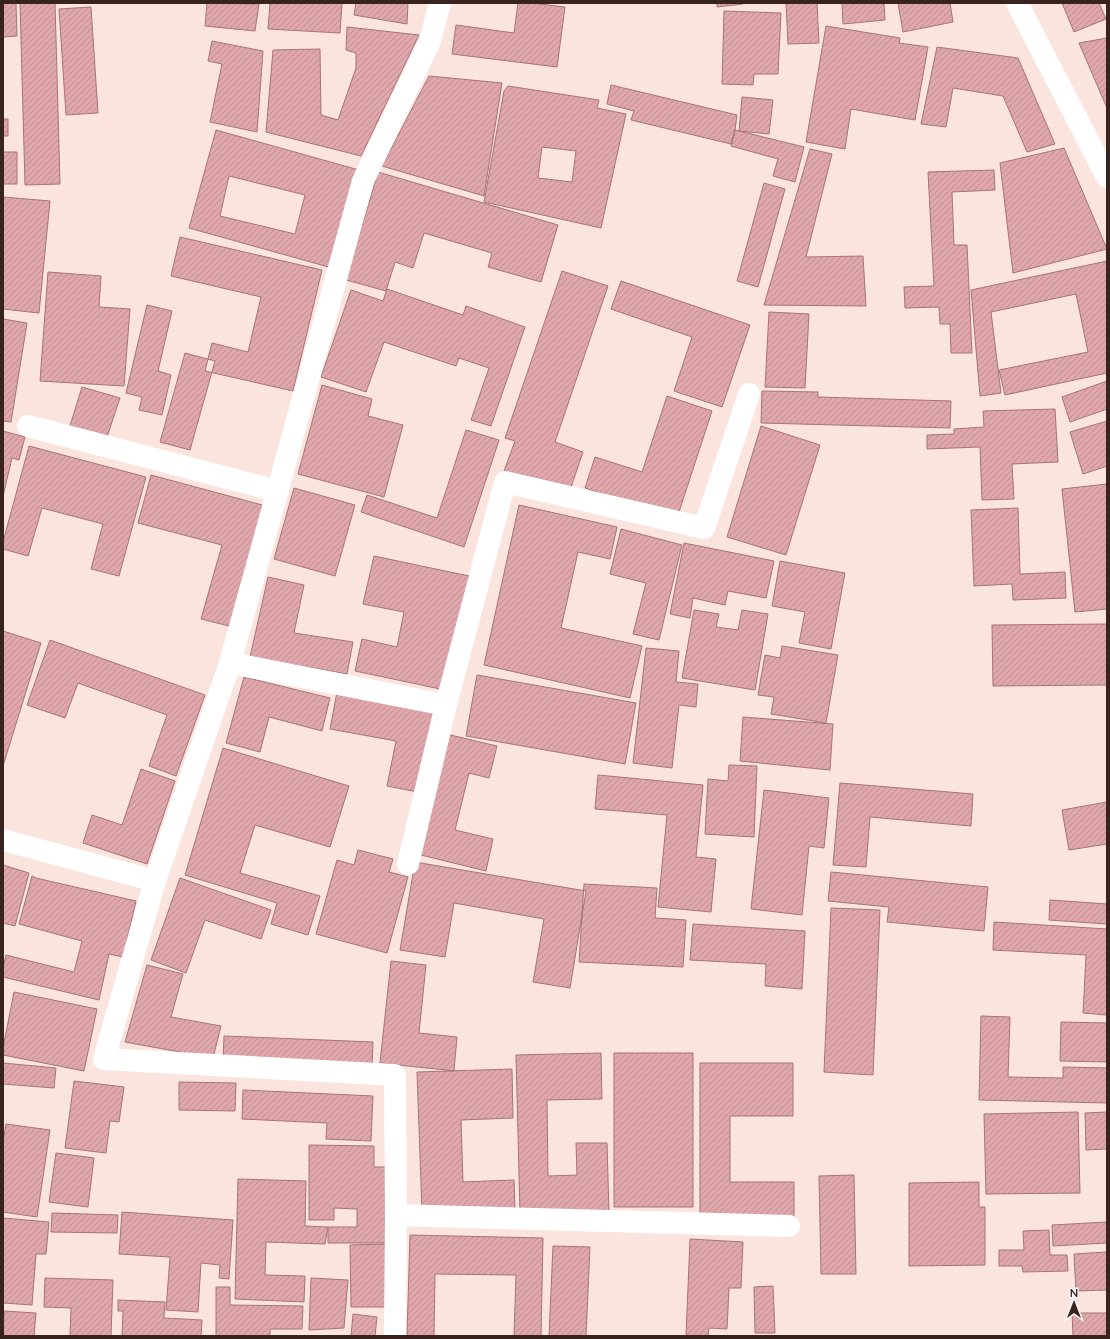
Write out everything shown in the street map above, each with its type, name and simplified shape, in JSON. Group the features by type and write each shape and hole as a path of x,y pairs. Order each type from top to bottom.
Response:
{"street":[{"path":"395,1336 395,1075 104,1059 155,881 230,663 363,181 430,41 440,3"},
{"path":"1017,3 1107,177"},
{"path":"408,864 446,705 505,482 704,528 749,394"},
{"path":"28,426 278,491"},
{"path":"230,663 446,705"},
{"path":"3,840 155,881"},
{"path":"396,1214 789,1226"}],"building":[{"path":"3,3 16,3 17,36 3,37"},
{"path":"20,3 55,3 60,184 25,185"},
{"path":"207,3 259,4 255,31 205,26"},
{"path":"270,3 342,3 340,33 268,29"},
{"path":"356,3 408,3 407,24 354,15"},
{"path":"518,3 565,7 557,67 452,54 456,25 514,33"},
{"path":"717,3 743,3 743,4 717,7"},
{"path":"786,3 817,3 819,43 788,44"},
{"path":"842,3 884,3 885,20 843,24"},
{"path":"898,3 950,3 953,22 903,32"},
{"path":"1062,3 1099,3 1106,19 1074,32"},
{"path":"91,7 98,113 66,115 59,9"},
{"path":"724,11 781,13 778,74 754,74 753,85 722,84"},
{"path":"826,26 900,38 899,43 928,47 915,120 851,109 845,149 806,142"},
{"path":"347,27 419,35 361,156 266,132 273,50 320,49 321,115 338,120 356,68 356,53 346,50"},
{"path":"1107,38 1107,108 1079,43"},
{"path":"212,41 263,51 257,132 210,122 222,64 208,61"},
{"path":"937,47 1018,58 1055,144 1027,152 1003,96 953,88 946,127 921,124"},
{"path":"429,76 502,83 484,196 382,166"},
{"path":"611,85 737,115 731,144 631,120 634,111 607,104"},
{"path":"508,86 599,100 597,108 626,114 601,228 484,202 504,91","holes":["542,147 576,151 572,182 538,178"]},
{"path":"742,97 773,100 769,134 739,131"},
{"path":"3,119 8,119 8,136 3,136"},
{"path":"216,130 359,170 332,268 189,228","holes":["229,176 305,195 295,234 220,216"]},
{"path":"735,130 804,147 795,182 773,176 778,159 731,146"},
{"path":"1064,148 1107,249 1013,273 1000,163"},
{"path":"810,149 832,154 806,257 863,256 866,306 764,305"},
{"path":"3,152 17,152 17,184 3,184"},
{"path":"994,170 995,190 952,192 954,245 967,245 972,353 951,353 950,324 940,324 939,307 905,308 904,287 934,286 928,172"},
{"path":"378,172 558,225 541,282 488,267 492,253 424,233 413,268 395,262 386,291 346,280"},
{"path":"764,183 785,189 758,287 737,281"},
{"path":"3,197 50,201 39,313 3,309"},
{"path":"180,237 322,270 293,391 205,371 212,343 248,352 261,297 171,276"},
{"path":"1107,261 1107,373 1005,395 999,370 1088,352 1076,294 991,312 1001,393 980,396 971,290"},
{"path":"562,271 608,286 555,442 583,452 569,493 504,471 515,441 505,438"},
{"path":"48,272 101,276 99,307 130,309 124,386 40,381"},
{"path":"621,281 750,325 722,407 674,391 692,337 611,309"},
{"path":"387,289 463,315 466,306 525,327 491,426 471,420 489,368 459,358 456,366 384,342 366,392 321,377 351,290 383,301"},
{"path":"147,305 172,311 158,371 171,375 162,415 139,410 142,397 126,393"},
{"path":"769,312 809,314 805,388 765,387"},
{"path":"3,319 27,323 11,422 3,421"},
{"path":"185,353 215,361 190,450 160,442"},
{"path":"1107,381 1107,409 1070,422 1062,397"},
{"path":"322,385 372,399 368,416 403,425 384,497 298,474"},
{"path":"82,387 120,398 106,440 69,429"},
{"path":"762,391 818,392 818,397 951,401 950,428 761,423"},
{"path":"667,396 712,411 677,518 585,488 595,457 642,472"},
{"path":"1055,409 1058,462 1012,464 1014,499 982,500 980,447 927,449 927,435 954,434 954,429 984,427 983,411"},
{"path":"1107,421 1107,466 1083,474 1070,432"},
{"path":"761,426 820,445 786,555 727,537"},
{"path":"466,430 499,440 464,547 361,512 367,495 437,518"},
{"path":"3,431 25,437 19,460 12,458 3,496"},
{"path":"29,446 146,477 119,576 91,569 103,524 42,508 28,556 3,549 3,542"},
{"path":"151,475 266,506 233,627 201,619 222,545 138,523"},
{"path":"1107,484 1107,609 1075,612 1062,489"},
{"path":"294,488 355,505 335,576 274,559"},
{"path":"519,505 617,527 610,559 578,552 561,628 642,646 630,698 484,665"},
{"path":"1018,508 1020,574 1065,572 1066,598 1013,600 1012,584 974,586 971,510"},
{"path":"621,529 682,545 659,640 633,634 646,583 610,574"},
{"path":"684,543 774,561 766,598 728,591 725,605 693,598 690,618 670,614"},
{"path":"374,556 469,576 445,690 355,671 362,639 397,647 404,612 363,604"},
{"path":"780,561 845,573 831,649 799,643 805,612 772,606"},
{"path":"268,577 304,585 294,633 353,642 347,674 250,657"},
{"path":"694,610 719,614 716,627 738,630 742,610 768,614 755,690 682,678"},
{"path":"1107,624 1107,685 993,686 992,625"},
{"path":"3,631 41,643 3,766"},
{"path":"50,640 205,695 176,776 149,766 167,715 78,683 65,718 27,705"},
{"path":"782,646 838,655 826,723 771,714 774,697 758,695 765,655 780,658"},
{"path":"646,648 679,651 676,682 698,684 696,707 679,705 672,768 633,763"},
{"path":"477,675 636,703 625,764 466,736"},
{"path":"244,677 330,698 322,731 269,717 260,752 226,743"},
{"path":"337,692 434,711 418,792 387,786 396,741 330,729"},
{"path":"743,717 833,724 830,770 740,761"},
{"path":"446,734 497,746 489,778 469,773 455,830 493,839 486,871 417,854"},
{"path":"223,748 349,786 330,847 255,825 240,873 320,896 308,935 271,924 277,903 185,875"},
{"path":"729,765 757,766 754,837 705,834 708,779 728,781"},
{"path":"141,769 175,781 147,864 83,843 92,815 122,825"},
{"path":"598,775 703,785 696,857 716,859 711,912 658,907 667,815 595,809"},
{"path":"840,783 973,794 971,826 870,817 866,867 833,865"},
{"path":"764,790 829,798 824,848 809,846 802,915 751,909"},
{"path":"1107,802 1107,844 1069,850 1062,810"},
{"path":"358,850 393,859 389,872 408,877 387,953 316,934 337,860 354,865"},
{"path":"415,862 586,891 570,988 533,982 544,919 454,903 445,957 400,950"},
{"path":"3,865 29,873 15,926 3,923"},
{"path":"831,872 988,887 984,931 887,922 889,907 828,901"},
{"path":"32,876 136,901 123,957 109,954 99,1000 3,977 3,968 6,955 74,972 82,941 19,924"},
{"path":"180,878 271,910 261,939 205,920 186,973 151,960"},
{"path":"584,884 657,888 655,918 686,920 683,967 579,962"},
{"path":"1050,900 1107,904 1107,924 1049,920"},
{"path":"831,908 880,910 873,1075 824,1072"},
{"path":"994,922 1107,929 1107,1015 1083,1013 1086,955 993,950"},
{"path":"693,924 805,931 802,989 765,986 766,964 690,960"},
{"path":"391,961 426,965 419,1033 457,1037 454,1071 380,1063"},
{"path":"147,965 183,974 171,1017 221,1026 213,1058 125,1042"},
{"path":"14,992 97,1009 84,1071 3,1055 3,1048"},
{"path":"981,1016 1010,1017 1008,1077 1063,1078 1063,1067 1107,1068 1107,1103 979,1100"},
{"path":"1061,1022 1107,1023 1107,1062 1060,1061"},
{"path":"224,1036 373,1042 372,1067 223,1061"},
{"path":"601,1053 602,1099 547,1100 548,1176 577,1175 576,1143 607,1143 609,1212 520,1213 516,1055"},
{"path":"614,1053 693,1053 693,1207 614,1207"},
{"path":"3,1063 56,1068 54,1088 3,1084"},
{"path":"700,1063 793,1063 793,1116 730,1116 730,1182 794,1182 794,1217 700,1217"},
{"path":"512,1069 513,1118 461,1120 463,1182 514,1180 515,1209 422,1211 417,1072"},
{"path":"74,1081 124,1087 119,1122 110,1121 106,1153 65,1148"},
{"path":"179,1082 236,1083 235,1111 179,1110"},
{"path":"243,1090 373,1096 371,1141 326,1139 327,1123 242,1119"},
{"path":"1078,1112 1080,1193 986,1194 984,1114"},
{"path":"1107,1112 1107,1149 1086,1150 1085,1113"},
{"path":"6,1124 50,1130 37,1217 3,1212 3,1141"},
{"path":"309,1145 374,1146 374,1167 389,1167 388,1243 328,1243 328,1227 357,1227 357,1209 334,1208 334,1220 309,1220"},
{"path":"56,1153 94,1158 88,1207 49,1202"},
{"path":"854,1175 856,1274 821,1274 819,1176"},
{"path":"238,1179 306,1181 305,1226 328,1227 325,1244 266,1242 265,1275 305,1276 304,1302 235,1299"},
{"path":"979,1182 979,1207 985,1207 985,1265 909,1266 909,1183"},
{"path":"122,1212 233,1220 229,1279 219,1278 220,1265 201,1263 198,1312 166,1310 170,1257 119,1254"},
{"path":"52,1213 118,1215 117,1233 51,1232"},
{"path":"3,1218 49,1222 46,1254 36,1254 32,1305 3,1303"},
{"path":"1107,1222 1107,1243 1053,1246 1052,1225"},
{"path":"1049,1230 1050,1255 1067,1255 1068,1271 1023,1272 1022,1266 999,1266 999,1250 1024,1250 1023,1231"},
{"path":"410,1235 543,1238 541,1336 514,1336 516,1275 435,1274 434,1336 407,1336"},
{"path":"690,1239 743,1242 741,1288 729,1288 727,1329 709,1328 708,1336 686,1336"},
{"path":"387,1244 387,1307 351,1307 350,1245"},
{"path":"553,1246 590,1247 586,1336 549,1336"},
{"path":"1107,1252 1107,1290 1076,1291 1074,1254"},
{"path":"45,1278 113,1280 111,1336 70,1336 71,1308 44,1307"},
{"path":"311,1278 348,1280 344,1328 309,1330"},
{"path":"773,1286 775,1333 755,1333 754,1287"},
{"path":"216,1287 230,1287 230,1305 303,1306 302,1329 270,1329 270,1336 216,1336"},
{"path":"118,1300 165,1302 164,1318 202,1320 201,1336 122,1336 123,1311 118,1311"},
{"path":"4,1311 36,1313 34,1336 3,1336"},
{"path":"1072,1313 1107,1313 1107,1332 1105,1332 1105,1336 1073,1336"},
{"path":"353,1314 377,1317 375,1336 351,1336"}]}
